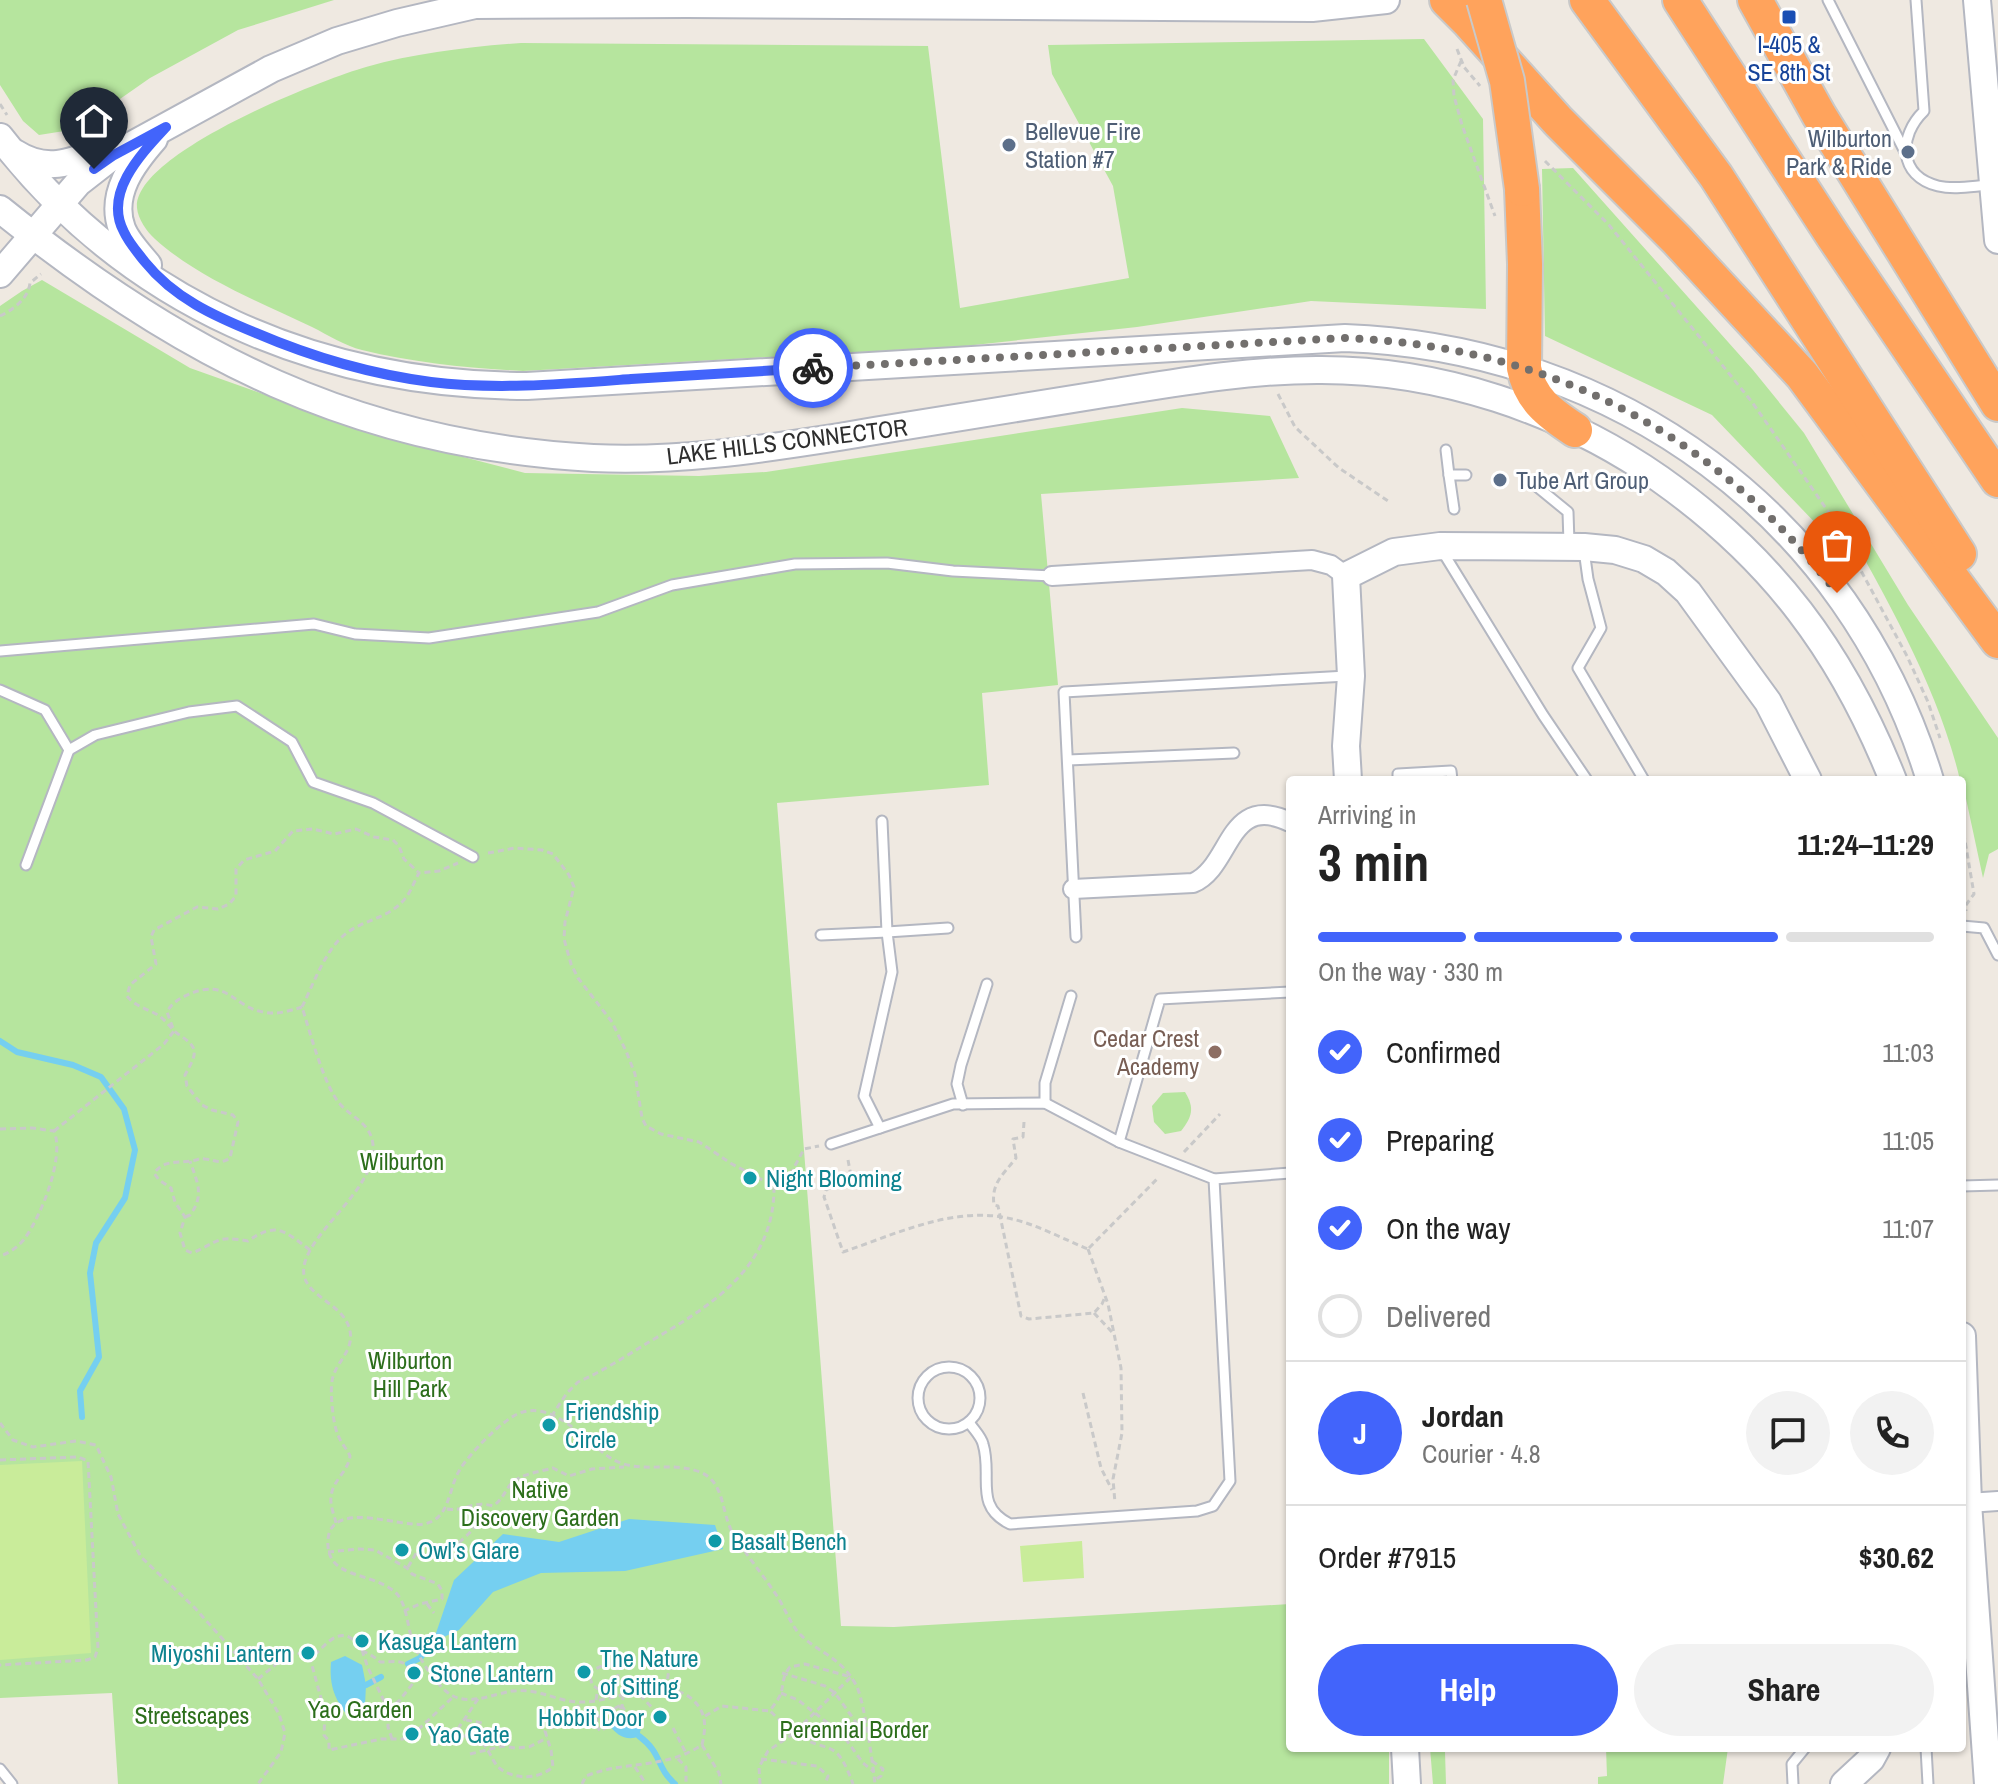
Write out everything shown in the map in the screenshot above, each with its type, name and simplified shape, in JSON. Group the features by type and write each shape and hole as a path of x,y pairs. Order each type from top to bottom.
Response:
{"highway":[{"path":"1447,0 1558,121 1677,240 1802,375 1998,641"},
{"path":"1484,0 1507,81 1516,137 1524,227 1524,355 1527,382 1539,403 1575,430"},
{"path":"1587,0 1716,176 1998,613"},
{"path":"1680,0 1833,236 1998,480"},
{"path":"1755,0 1819,115 1998,404"}],"main road":[{"path":"0,274 78,183 114,155 271,69 337,41 475,5 792,2 1312,8 1386,0"},
{"path":"1977,0 1992,94 1998,240"},
{"path":"162,283 123,231 119,199 133,164 166,127"},
{"path":"6,135 36,163 58,165 166,127"},
{"path":"6,135 58,204 91,234 185,300 231,323 333,361 379,373 477,386 566,384 1345,338 1384,339 1524,355 1575,386 1650,423 1696,453 1780,524 1837,593 1870,644 1907,714 1929,776"},
{"name":"LAKE HILLS CONNECTOR","path":"0,209 112,294 216,355 277,385 362,418 474,445 533,453 596,458 673,458 765,449 1254,373 1317,370 1390,375 1459,387 1529,409 1575,430 1640,465 1710,517 1788,597 1819,635 1873,731 1891,776"},
{"path":"1348,776 1346,746 1351,676 1346,576 1394,552 1440,546 1615,550 1644,559 1666,572 1688,592 1768,702 1806,776"},
{"path":"1966,1515 1988,1784"},
{"path":"1405,1752 1407,1784"},
{"path":"1844,1784 1875,1752"}],"street":[{"path":"1052,576 1312,560 1331,565 1346,576"},
{"path":"1073,889 1193,883 1211,871 1236,827 1263,816 1286,820"},
{"path":"1966,1503 1998,1501"}],"lane":[{"path":"1828,0 1912,169 1924,180 1953,188 1994,179"},
{"path":"1905,152 1912,122 1924,111 1916,0"},
{"path":"1446,450 1454,509"},
{"path":"1449,475 1466,475"},
{"path":"1535,485 1568,512 1601,628 1578,668 1642,776"},
{"path":"1440,546 1543,715 1584,776"},
{"path":"0,651 314,624 355,634 429,638 598,612 672,585 795,564 887,563 953,571 1052,576"},
{"path":"1076,937 1064,692 1351,676"},
{"path":"0,690 45,710 69,750"},
{"path":"26,865 69,750 95,735 189,712 237,706 292,742 313,782 373,803 473,857"},
{"path":"1068,760 1234,753"},
{"path":"1398,776 1451,771 1452,776"},
{"path":"880,1128 864,1096 892,972 882,821"},
{"path":"1966,925 1984,928 1998,955"},
{"path":"821,935 948,928"},
{"path":"963,1105 957,1084 987,984"},
{"path":"1119,1142 1160,999 1286,992"},
{"path":"1045,1103 1045,1083 1071,996"},
{"path":"831,1144 953,1104 1045,1103 1119,1142 1214,1179 1286,1173"},
{"path":"969,1422 983,1442 989,1505 995,1516 1010,1524 1197,1511 1213,1506 1230,1481 1214,1179"},
{"path":"1966,1186 1998,1185"},
{"path":"943,1367 960,1369 973,1378 980,1393 978,1409 969,1422 954,1429 938,1428 924,1418 918,1395 919,1387 929,1374 943,1367"},
{"path":"1793,1784 1792,1764 1802,1752"},
{"path":"1926,1752 1928,1784"},
{"path":"0,1769 12,1784"}],"path":[{"path":"1457,37 1461,61 1484,90"},
{"path":"1461,61 1453,80 1454,96 1497,218"},
{"path":"0,104 6,135"},
{"path":"1544,161 1619,236 1752,402 1832,517 1907,656 1928,702 1940,740"},
{"path":"0,316 29,293 30,283 41,274"},
{"path":"1276,390 1295,427 1339,468 1388,501"},
{"path":"185,1217 175,1202 171,1188 154,1173 159,1166 176,1160 202,1158 226,1162 230,1158 238,1122 233,1115 212,1110 192,1095 185,1075 194,1058 194,1048 163,1018 134,1005 127,996 130,985 156,964 151,937 154,930 185,915 190,909 218,909 229,904 236,896 236,869 244,860 275,851 293,831 313,829 334,834 356,829 374,837 393,840 404,859 419,873 439,871 501,849 542,850 553,854 563,865 574,887 564,931 571,964 612,1022 626,1051 635,1074 646,1126 661,1134 699,1142 774,1186"},
{"path":"1966,847 1974,894 1966,905"},
{"path":"336,1523 330,1499 335,1484 349,1467 350,1456 337,1434 332,1381 346,1355 350,1331 346,1318 336,1307 309,1289 303,1271 310,1250 367,1171 372,1156 372,1140 364,1123 339,1103 326,1076 302,1007 325,961 341,938 358,925 386,914 404,900 419,873"},
{"path":"174,1031 167,1012 171,1005 201,989 217,988 260,1012 278,1013 302,1007"},
{"path":"0,1129 56,1130 164,1044 174,1031"},
{"path":"1184,1153 1220,1114"},
{"path":"1024,1122 1023,1137 1013,1139 1016,1158 993,1186 994,1205 998,1206 1001,1218 1020,1311 1024,1319 1094,1313 1105,1297"},
{"path":"0,1256 19,1246 27,1236 46,1193 55,1162 56,1130"},
{"path":"774,1186 790,1175 804,1149 831,1144"},
{"path":"848,1160 851,1176 826,1190 824,1197 843,1252 945,1219 1001,1218 1014,1219 1088,1249 1105,1297 1121,1368 1122,1433 1113,1479 1115,1503"},
{"path":"190,1161 200,1184 200,1192 196,1208 185,1217 180,1233 185,1250 192,1253 217,1239 248,1241 257,1233 274,1229 284,1231 310,1250"},
{"path":"1088,1249 1159,1177"},
{"path":"553,1414 578,1382 653,1340 730,1289 756,1255 767,1232 774,1186"},
{"path":"1094,1313 1115,1335"},
{"path":"1083,1393 1101,1468 1114,1494"},
{"path":"628,1467 610,1458 553,1414 525,1411 508,1418 459,1470 445,1508 436,1520 421,1524 369,1517 336,1523 328,1534 328,1552 331,1562 338,1567 377,1580 399,1597 420,1658 453,1697 478,1699 529,1691 578,1702 666,1689 678,1690 694,1700 705,1716 702,1745 719,1773 721,1784"},
{"path":"0,1423 13,1440 33,1447 76,1441 96,1445 111,1477 118,1514 141,1557 195,1608 258,1679 279,1714 285,1733 281,1752 258,1784"},
{"path":"0,1460 78,1457 88,1461 98,1648 95,1657 87,1660 0,1665"},
{"path":"445,1508 456,1510 479,1502 493,1506 501,1501 518,1478 553,1468 569,1476 608,1467 701,1472 715,1483 733,1534 779,1599 795,1628 804,1638 840,1661 858,1687 875,1782"},
{"path":"407,1568 414,1552 420,1547 427,1545 440,1554 452,1552 458,1542 475,1530 480,1516 479,1502"},
{"path":"409,1548 414,1552"},
{"path":"328,1552 375,1550 412,1574 438,1584 442,1599 404,1611"},
{"path":"426,1603 434,1613"},
{"path":"310,1658 332,1639 342,1636 351,1638 380,1662 404,1662 414,1682 388,1709"},
{"path":"362,1650 388,1709 392,1739"},
{"path":"258,1679 283,1655 295,1652 310,1658"},
{"path":"310,1658 325,1713 324,1735 329,1741 329,1750 381,1739 403,1739 453,1697"},
{"path":"606,1664 615,1664 618,1681 610,1687 598,1689 592,1685 589,1672 606,1664"},
{"path":"770,1711 781,1693 783,1673 790,1667 805,1664 851,1677"},
{"path":"666,1689 669,1669"},
{"path":"783,1673 825,1686 835,1693 867,1738"},
{"path":"760,1784 761,1759 776,1743 794,1733 851,1677"},
{"path":"596,1700 598,1689"},
{"path":"781,1693 798,1700 842,1734 863,1763 874,1772"},
{"path":"638,1694 659,1715"},
{"path":"591,1713 600,1731 611,1725 607,1719 613,1715 617,1721 624,1718 620,1711 624,1709 623,1697"},
{"path":"478,1699 455,1733 476,1738 483,1743 499,1768 519,1777 530,1777 553,1767 545,1731 574,1723 578,1718 578,1702"},
{"path":"584,1701 596,1721 622,1707"},
{"path":"705,1716 722,1706 770,1711 794,1733 832,1748 847,1767 853,1784"},
{"path":"465,1720 482,1723"},
{"path":"673,1728 687,1755"},
{"path":"470,1754 503,1746 529,1747 547,1738"},
{"path":"582,1784 586,1776 600,1770 678,1759 702,1745"},
{"path":"678,1759 686,1767 686,1784"},
{"path":"761,1759 817,1766 828,1776 825,1784"},
{"path":"872,1761 883,1769 875,1782"},
{"path":"635,1767 646,1784"}],"green space":[{"path":"0,0 334,0 238,30 150,78 77,129 39,135 23,121 0,85"},
{"path":"1424,39 1483,119 1486,309 1311,301 1137,327 965,346 523,371 402,358 343,343 190,265 152,236 141,221 137,208 144,187 165,165 233,122 310,87 366,67 404,58 521,43 928,46 960,308 1129,278 1113,186 1052,74 1048,45"},
{"path":"1573,168 1753,370 1804,433 1908,605 1998,738 1998,849 1989,854 1983,878 1966,799 1966,776 1959,776 1939,712 1910,646 1842,519 1822,530 1712,415 1545,336 1542,169"},
{"name":"Wilburton Hill Park","path":"42,280 190,368 382,436 525,473 699,476 766,472 1182,408 1270,416 1299,478 1041,494 1058,685 982,693 989,785 777,803 841,1626 894,1627 1286,1604 1286,1752 1389,1752 1389,1784 118,1784 112,1693 0,1698 0,306"},
{"path":"1185,1092 1191,1108 1188,1121 1181,1131 1165,1134 1154,1122 1152,1106 1163,1093"},
{"path":"82,1461 91,1653 0,1660 0,1465"},
{"path":"1082,1541 1084,1578 1023,1582 1020,1546"},
{"path":"1430,1752 1445,1752 1446,1784 1433,1784"},
{"path":"1606,1752 1727,1752 1723,1784 1598,1784 1598,1777 1607,1776"}],"water":[{"path":"629,1519 715,1525 723,1549 625,1571 541,1573 493,1592 459,1630 433,1642 454,1580 503,1534 559,1542"},
{"path":"345,1656 362,1665 366,1685 365,1705 350,1719 337,1699 331,1679 331,1662"},
{"path":"620,1718 638,1719 642,1725 639,1736 626,1738 615,1731 609,1724"}],"waterway":[{"path":"0,1041 17,1052 73,1065 101,1077 124,1109 135,1150 125,1198 96,1243 90,1273 99,1357 80,1391 82,1417"},
{"path":"408,1664 420,1658 433,1642"},
{"path":"366,1685 381,1677"},
{"path":"639,1736 647,1742 675,1784"}],"way so far":[{"path":"813,368 1345,338 1442,346 1481,355 1575,386 1650,423 1696,453 1780,524 1837,593"}],"place":[{"name":"I-405 & SE 8th St","path":"1789,17"},
{"name":"Bellevue Fire Station #7","path":"1009,145"},
{"name":"Wilburton Park & Ride","path":"1908,152"},
{"name":"Tube Art Group","path":"1500,480"},
{"name":"Cedar Crest Academy","path":"1215,1052"},
{"name":"Night Blooming","path":"750,1178"},
{"name":"Friendship Circle","path":"549,1425"},
{"name":"Basalt Bench","path":"715,1541"},
{"name":"Owl’s Glare","path":"402,1550"},
{"name":"Kasuga Lantern","path":"362,1641"},
{"name":"Miyoshi Lantern","path":"308,1653"},
{"name":"The Nature of Sitting","path":"584,1672"},
{"name":"Stone Lantern","path":"414,1673"},
{"name":"Hobbit Door","path":"660,1717"},
{"name":"Yao Gate","path":"412,1734"}],"route":[{"path":"94,169 166,127 133,164 124,182 119,199 123,231 162,283 185,300 231,323 333,361 379,373 477,386 527,386 813,368"}],"park label":[{"name":"Wilburton","path":"402,1161"},
{"name":"Native Discovery Garden","path":"540,1503"},
{"name":"Yao Garden","path":"360,1709"},
{"name":"Streetscapes","path":"192,1715"},
{"name":"Perennial Border","path":"854,1729"}]}
